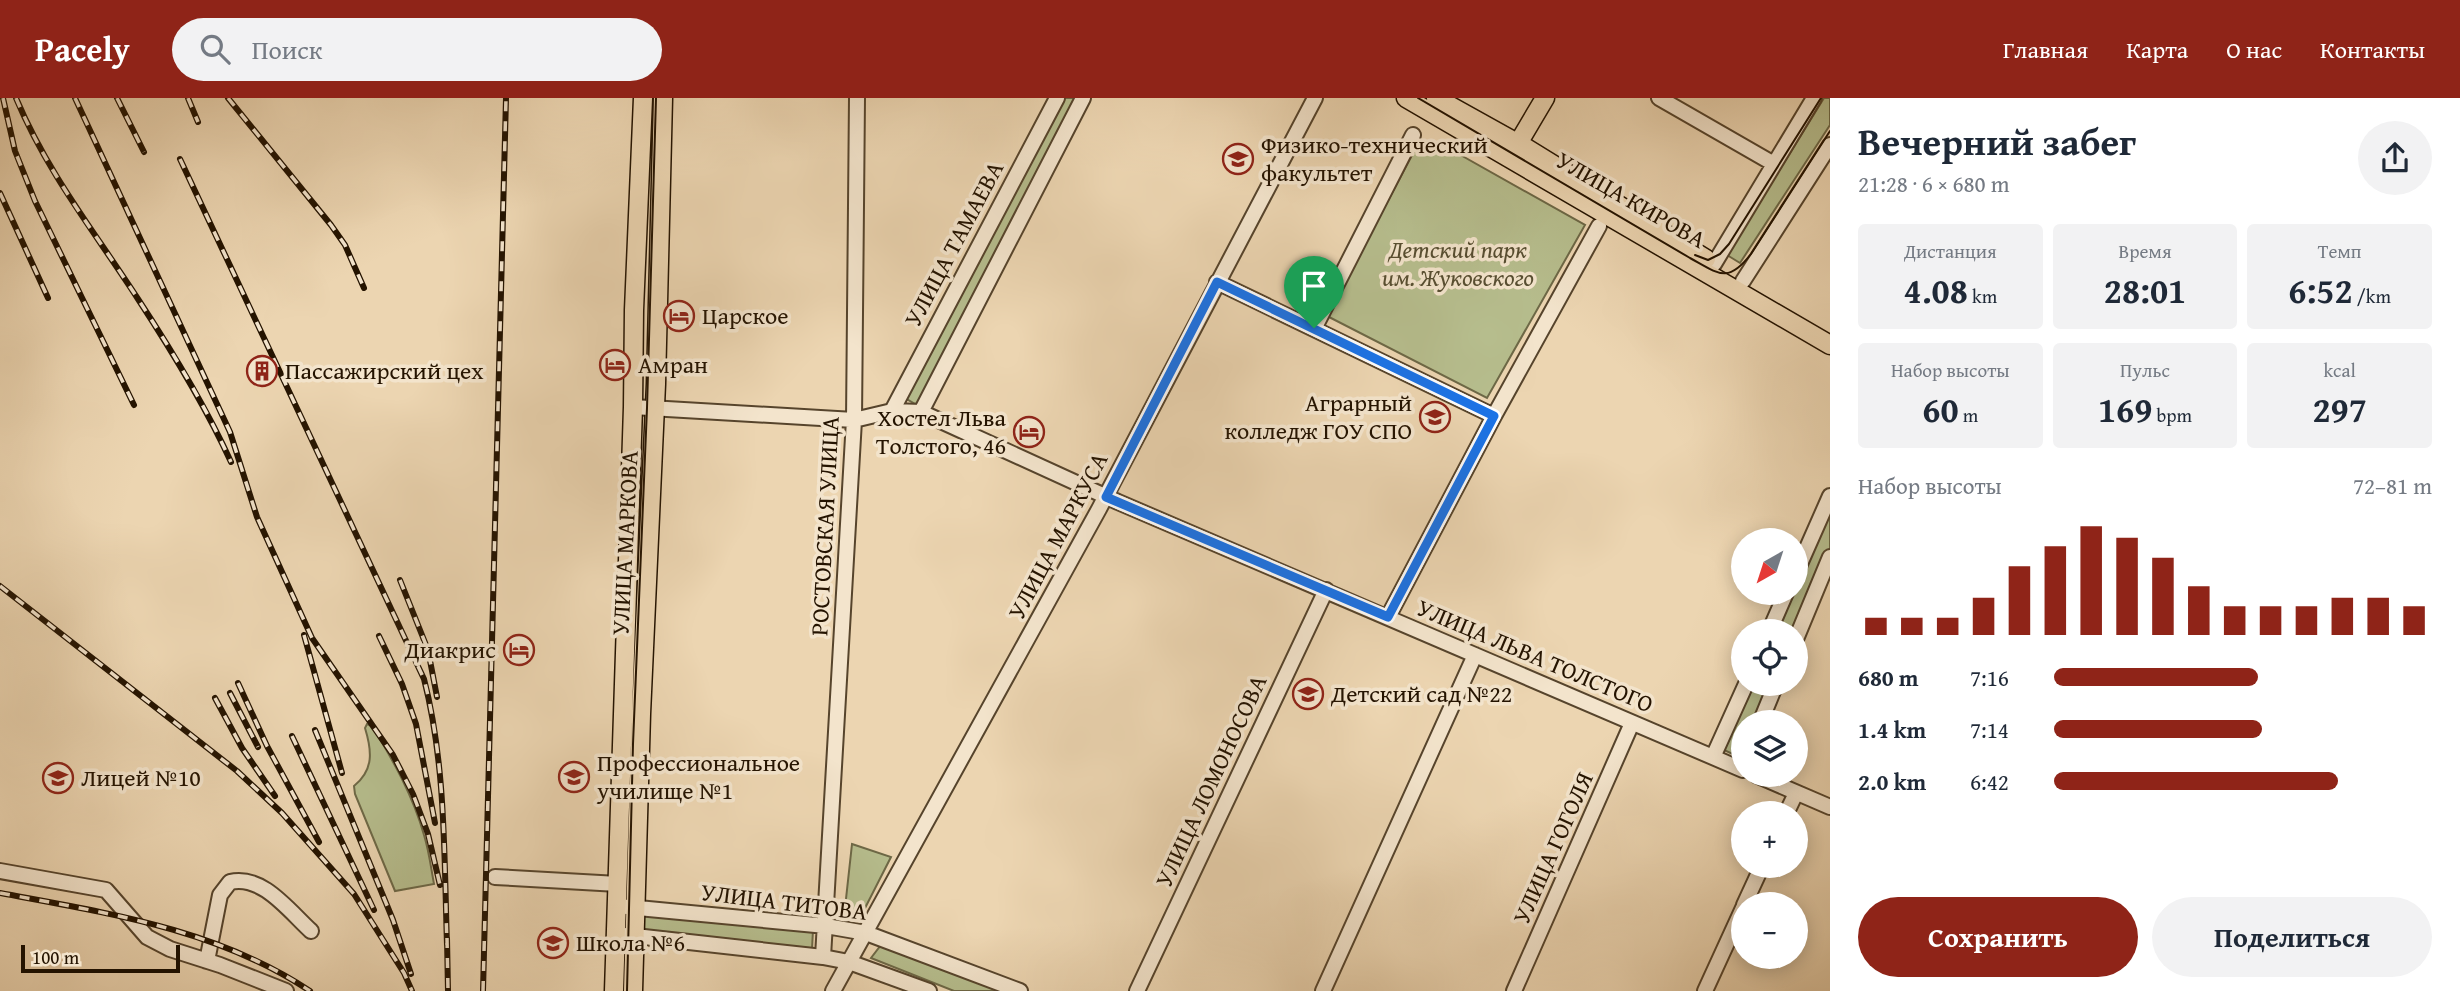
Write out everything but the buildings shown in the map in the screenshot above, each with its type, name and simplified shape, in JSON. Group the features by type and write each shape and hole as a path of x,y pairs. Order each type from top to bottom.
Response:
{"main road":[{"name":"УЛИЦА МАРКОВА","path":"633,991 625,935 617,906 634,310 643,98"},
{"name":"УЛИЦА МАРКОВА","path":"614,991 625,935 635,908 655,409 663,98"},
{"name":"УЛИЦА КИРОВА","path":"1406,98 1513,151 1830,331"},
{"name":"УЛИЦА КИРОВА","path":"1436,98 1513,151 1830,345"},
{"path":"1513,151 1545,98"}],"street":[{"name":"РОСТОВСКАЯ УЛИЦА","path":"823,957 854,420 858,98"},
{"name":"УЛИЦА ТАМАЕВА","path":"892,411 1057,98"},
{"name":"УЛИЦА ТАМАЕВА","path":"921,412 1083,98"},
{"name":"УЛИЦА МАРКУСА","path":"833,991 1106,497 1315,98"},
{"path":"1659,98 1774,164"},
{"path":"1714,264 1814,98"},
{"path":"1314,328 1413,135"},
{"path":"1744,281 1830,145"},
{"path":"1388,617 1494,416 1599,226"},
{"path":"1217,282 1494,416"},
{"name":"УЛИЦА ЛЬВА ТОЛСТОГО","path":"633,407 854,420 892,411 921,412 1106,497 1731,763"},
{"path":"1808,546 1830,496"},
{"path":"1807,619 1824,589 1830,557"},
{"name":"УЛИЦА ЛОМОНОСОВА","path":"1137,991 1326,590"},
{"path":"1323,991 1475,655"},
{"path":"1713,757 1741,696"},
{"name":"УЛИЦА ГОГОЛЯ","path":"1514,991 1632,723"},
{"path":"1783,787 1830,807"},
{"path":"1792,801 1796,793"},
{"path":"0,871 106,890 147,937 286,991"},
{"path":"495,877 618,884"},
{"path":"207,961 220,895 230,882 251,881 266,890 312,931"},
{"name":"УЛИЦА ТИТОВА","path":"617,906 826,926 866,933 1020,991"},
{"path":"1704,991 1731,934"},
{"name":"УЛИЦА ТИТОВА","path":"625,935 849,961 929,991"}],"green space":[{"path":"1063,98 1079,98 917,405 905,398"},
{"path":"1824,98 1830,98 1830,125 1740,263 1727,255"},
{"name":"Детский парк им. Жуковского","path":"1419,142 1437,151 1441,144 1585,225 1487,398 1327,316"},
{"path":"1830,508 1830,548 1808,598 1808,558"},
{"path":"1787,606 1804,606 1799,619 1782,619"},
{"path":"1748,696 1766,696 1760,710 1742,710"},
{"path":"367,724 372,726 387,752 414,806 426,841 434,884 395,891 355,794 354,786 361,780 370,760 365,728"},
{"path":"1731,734 1731,753 1724,750"},
{"path":"852,844 891,857 862,914 845,908"},
{"path":"641,912 813,930 812,949 640,930"},
{"path":"881,945 1000,991 954,991 871,958"}],"tram line":[{"path":"627,991 656,98"},
{"path":"1418,98 1690,258 1723,273 1736,270 1751,254 1830,131"},
{"path":"1695,255 1708,260 1720,254 1729,244 1821,98"}],"railway":[{"path":"3,98 15,151 35,201 134,405"},
{"path":"16,98 42,152 72,202 188,379 231,462"},
{"path":"75,98 230,432 257,517 312,638 393,755 413,794 428,834 440,885"},
{"path":"117,98 144,152"},
{"path":"188,98 198,122"},
{"path":"228,98 331,225 345,245 364,288"},
{"path":"483,991 506,98"},
{"path":"180,159 424,679 440,777 447,945"},
{"path":"0,193 48,298"},
{"path":"400,580 428,650 437,697"},
{"path":"0,586 237,771 282,813 354,894 404,973 412,991"},
{"path":"304,635 342,773"},
{"path":"379,636 402,684 416,724 435,823"},
{"path":"238,683 267,746 319,842"},
{"path":"230,693 258,747"},
{"path":"215,698 242,748 275,796"},
{"path":"315,730 393,920 411,974"},
{"path":"292,736 374,910"},
{"path":"0,893 121,916 199,938 237,952 310,991"},
{"path":"447,938 448,991"}],"place":[{"name":"Физико-технический факультет","path":"1238,159"},
{"name":"Царское","path":"679,316"},
{"name":"Амран","path":"615,365"},
{"name":"Пассажирский цех","path":"262,371"},
{"name":"Аграрный колледж ГОУ СПО","path":"1435,417"},
{"name":"Хостел Льва Толстого, 46","path":"1029,432"},
{"name":"Диакрис","path":"519,650"},
{"name":"Детский сад №22","path":"1308,694"},
{"name":"Профессиональное училище №1","path":"574,777"},
{"name":"Лицей №10","path":"58,778"},
{"name":"Школа №6","path":"553,943"}],"route":[{"path":"1217,282 1314,328 1494,416 1388,617 1106,497 1217,282"}]}
